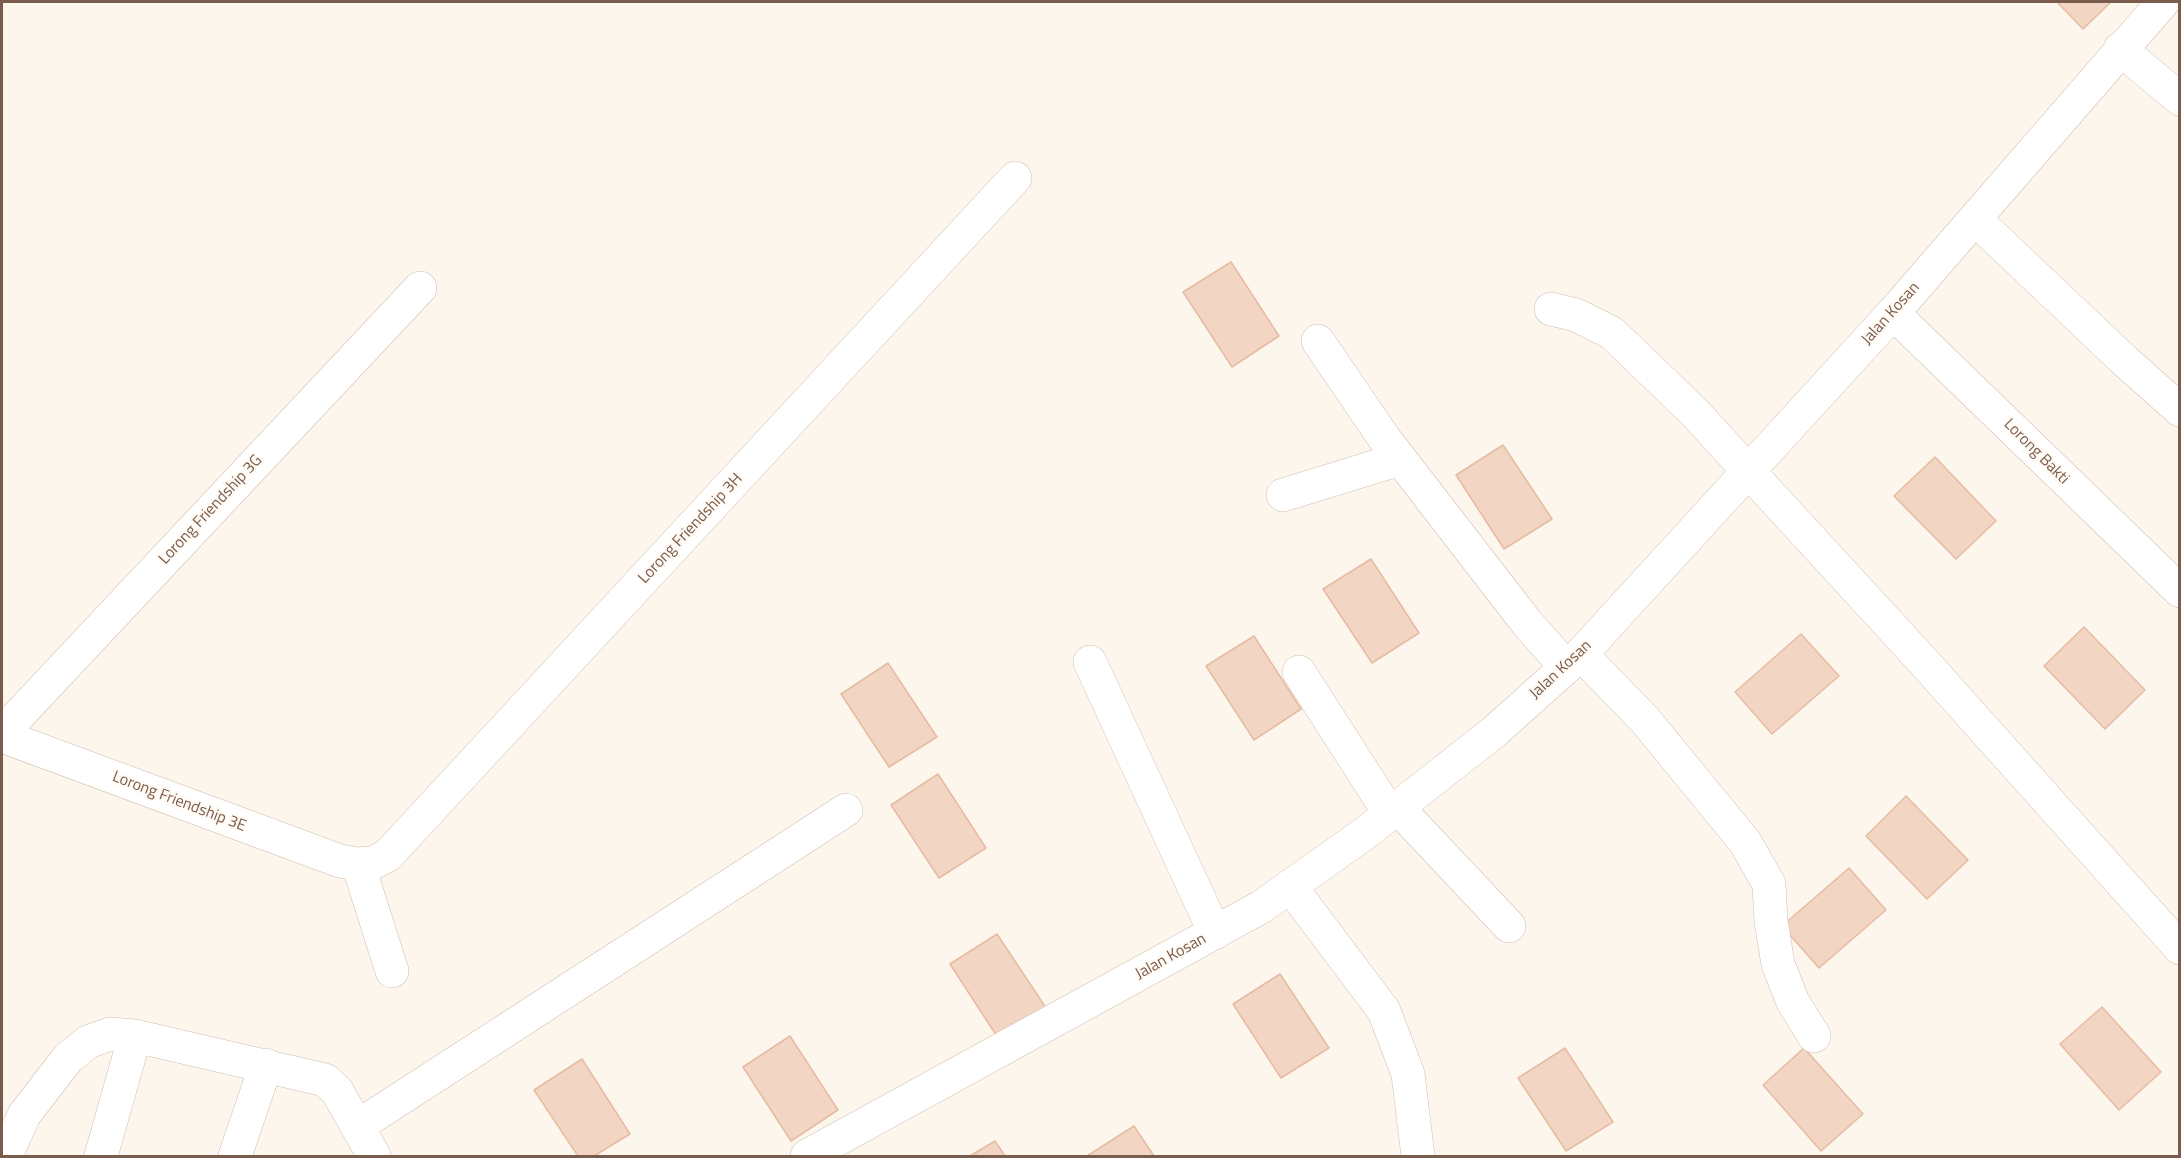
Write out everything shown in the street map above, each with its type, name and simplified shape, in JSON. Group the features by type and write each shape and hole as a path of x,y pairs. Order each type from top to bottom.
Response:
{"street":[{"name":"Jalan Kosan","path":"807,1156 1261,907 1394,811 1494,732 1574,660 1893,313 2163,2"},
{"path":"2120,49 2180,99"},
{"name":"Lorong Friendship 3H","path":"358,864 373,863 400,844 1015,178"},
{"path":"1975,219 2180,410"},
{"name":"Lorong Friendship 3G","path":"2,734 420,288"},
{"path":"1551,309 1576,315 1612,333 1695,413 1922,660 2180,948"},
{"name":"Lorong Bakti","path":"1893,313 2180,591"},
{"path":"1318,341 1400,459 1527,622 1645,720 1745,842 1769,884 1770,921 1778,964 1792,1002 1814,1036"},
{"path":"1283,495 1400,459"},
{"path":"1090,662 1215,933"},
{"path":"1299,672 1394,811 1509,926"},
{"name":"Lorong Friendship 3E","path":"2,734 311,852 358,864"},
{"path":"358,1126 846,810"},
{"path":"358,864 392,971"},
{"path":"1290,886 1384,1011 1408,1074 1418,1156"},
{"path":"8,1140 24,1115 68,1058 88,1042 110,1034 135,1036 326,1080 337,1091 374,1156"},
{"path":"101,1156 135,1036"},
{"path":"235,1156 266,1065"}],"building":[{"path":"2057,2 2111,2 2083,29"},
{"path":"1231,262 1279,336 1232,367 1183,292"},
{"path":"1503,445 1552,519 1504,549 1456,475"},
{"path":"1935,457 1996,521 1956,559 1894,496"},
{"path":"1371,559 1419,633 1372,663 1323,589"},
{"path":"2084,627 2145,690 2105,729 2044,666"},
{"path":"1801,634 1839,676 1772,734 1735,692"},
{"path":"1254,636 1301,709 1254,740 1206,666"},
{"path":"888,663 937,737 889,767 841,694"},
{"path":"938,774 986,848 939,878 891,805"},
{"path":"1906,796 1968,860 1927,899 1866,836"},
{"path":"1849,868 1886,910 1819,968 1782,926"},
{"path":"997,934 1046,1008 998,1038 950,964"},
{"path":"1280,974 1329,1048 1281,1078 1233,1004"},
{"path":"2102,1007 2161,1072 2119,1110 2060,1044"},
{"path":"790,1036 838,1110 791,1141 743,1067"},
{"path":"1565,1048 1613,1122 1566,1151 1518,1078"},
{"path":"1804,1048 1863,1114 1821,1151 1763,1085"},
{"path":"582,1059 630,1134 594,1156 578,1156 534,1090"},
{"path":"1134,1126 1154,1156 1087,1156"},
{"path":"995,1141 1005,1156 970,1156"}]}
